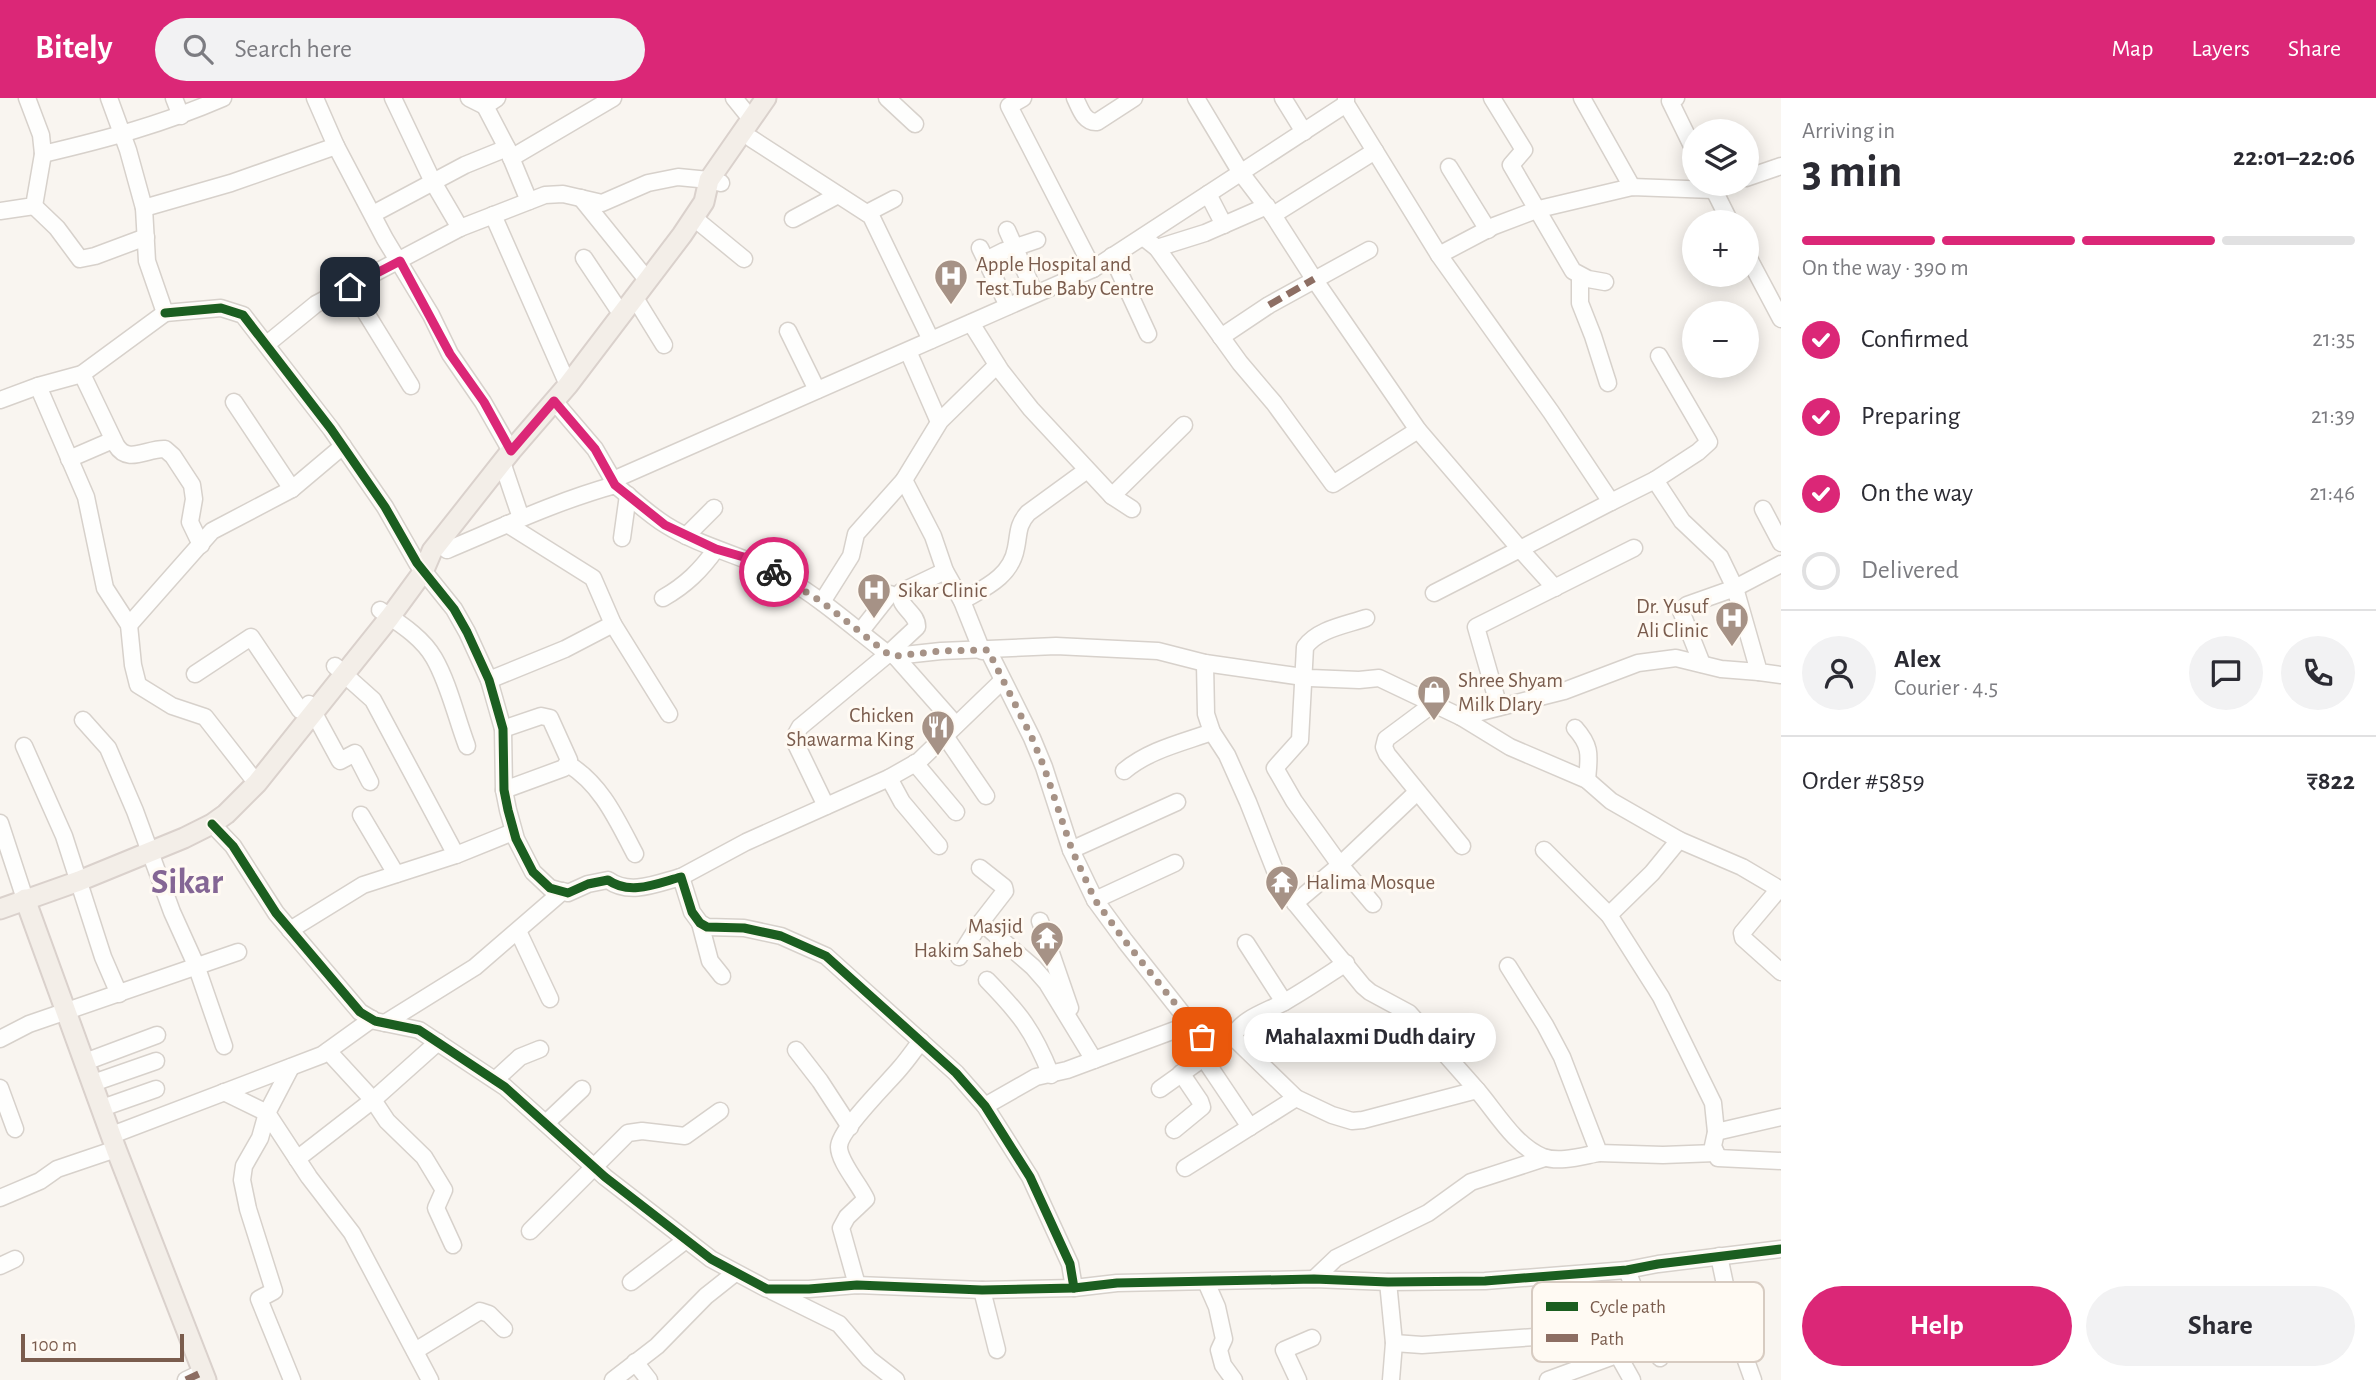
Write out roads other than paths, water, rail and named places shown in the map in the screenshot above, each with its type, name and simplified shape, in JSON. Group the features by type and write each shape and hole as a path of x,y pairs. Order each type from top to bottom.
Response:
{"main road":[{"path":"236,802 251,776 430,559 506,457 568,385 648,281 699,210 751,118 766,98"},
{"path":"715,182 752,139 781,98"},
{"path":"0,909 79,881 212,824 257,783 307,708"},
{"path":"25,899 198,1378"}],"street":[{"path":"27,98 41,135 43,154 34,206"},
{"path":"109,98 144,208 147,261 165,313"},
{"path":"174,98 181,116"},
{"path":"43,154 122,135 181,116 223,98"},
{"path":"315,98 336,146 450,354 484,402 506,457 514,521 589,574 596,583 613,624 669,714"},
{"path":"393,98 433,182 460,228"},
{"path":"469,98 491,102 529,201"},
{"path":"373,214 465,165 509,153 613,98"},
{"path":"734,98 751,118"},
{"path":"887,98 915,124"},
{"path":"1075,98 1086,120 1097,122 1134,98"},
{"path":"1196,98 1241,173 1270,211 1418,430 1555,588"},
{"path":"1283,98 1304,132"},
{"path":"1492,98 1524,150 1511,165 1539,209 1566,261 1580,276 1605,282"},
{"path":"1582,98 1632,187"},
{"path":"1672,99 1682,122"},
{"path":"1012,101 1093,269"},
{"path":"430,559 514,521 582,495 619,487 817,390 1093,269 1304,132 1346,101 1438,256 1551,412 1611,502"},
{"path":"752,139 871,216 931,340"},
{"path":"144,208 231,183 336,146"},
{"path":"1157,248 1270,211 1375,151"},
{"path":"1759,174 1781,166"},
{"path":"1449,167 1488,230"},
{"path":"267,344 316,304 460,228 545,195 562,194 602,203 648,183 678,177 715,182"},
{"path":"1438,256 1488,230 1539,209 1632,187 1682,187"},
{"path":"1208,194 1224,225"},
{"path":"793,219 838,195"},
{"path":"581,198 648,281"},
{"path":"867,214 894,198"},
{"path":"0,211 34,206"},
{"path":"34,206 57,228 80,259 146,237"},
{"path":"699,210 744,259"},
{"path":"493,215 568,385"},
{"path":"1007,229 1035,294"},
{"path":"1143,237 1157,248 1240,363 1275,403 1333,484 1418,430"},
{"path":"1008,306 983,254 1037,240"},
{"path":"1221,337 1269,305 1369,250"},
{"path":"1112,256 1148,334"},
{"path":"584,258 622,315"},
{"path":"1580,276 1580,303 1608,383"},
{"path":"1759,278 1781,319"},
{"path":"350,287 411,386"},
{"path":"635,298 664,345"},
{"path":"0,400 82,374 165,313 220,308 243,315 386,507 430,559 489,680 503,729 504,790 513,832 533,872 550,888 568,893 588,884 608,880 616,886 641,888 681,877 746,842 889,778 915,763 1002,681"},
{"path":"971,323 1031,410 1112,496 1132,509"},
{"path":"788,331 817,390"},
{"path":"908,351 939,422"},
{"path":"1434,593 1655,480 1709,442 1660,356"},
{"path":"822,602 851,556 856,534 904,480 939,422 998,365"},
{"path":"82,374 118,450 130,456 165,449 173,456 192,485 194,499 190,522 201,545"},
{"path":"38,386 86,497 106,588 129,625 138,685 172,706 205,717 251,776"},
{"path":"554,401 595,449 619,487 665,525 716,549 747,558 785,578 822,602 892,655 950,731 986,796"},
{"path":"234,402 292,489"},
{"path":"1112,496 1184,425"},
{"path":"69,459 113,440"},
{"path":"129,625 212,531 292,489 343,446"},
{"path":"962,601 1002,576 1015,553 1020,521 1087,470"},
{"path":"904,480 933,536 945,571 1032,738 1072,850 1095,900 1191,1024 1250,1127"},
{"path":"1655,480 1682,522 1720,557 1735,588 1759,672"},
{"path":"619,487 622,538"},
{"path":"686,536 714,508"},
{"path":"1763,509 1781,543"},
{"path":"1499,707 1476,627 1634,548"},
{"path":"663,598 685,585 704,567 716,549"},
{"path":"1702,664 1681,611 1687,605 1735,588 1781,565"},
{"path":"826,806 796,744 795,736 800,727 892,655 919,624 901,601 901,592 945,571"},
{"path":"860,632 890,594"},
{"path":"385,613 408,629 433,657 467,746"},
{"path":"1366,618 1310,640 1304,647 1300,740 1275,768 1294,802 1340,865 1373,904"},
{"path":"489,680 565,649 613,624"},
{"path":"195,674 251,637 307,708 340,761 355,753 370,782"},
{"path":"892,655 1056,646 1158,651 1205,663 1303,677 1359,680 1379,678 1461,717 1510,747 1587,780 1611,801 1679,840 1742,867 1780,890 1742,933 1744,938 1781,972"},
{"path":"1461,717 1564,691 1638,663 1676,658 1721,669 1781,675"},
{"path":"1205,663 1206,714 1212,732 1227,755 1276,873 1295,903 1370,992 1409,1013 1421,1024 1524,1146 1545,1157 1567,1159 1599,1153 1716,1153"},
{"path":"339,670 373,700 456,855"},
{"path":"1433,704 1386,739 1384,747 1462,846"},
{"path":"503,729 541,716 550,718 569,756 565,768 504,790"},
{"path":"83,720 108,748 195,965 224,1046"},
{"path":"1575,728 1589,747 1587,780"},
{"path":"1124,771 1155,751 1212,732"},
{"path":"24,746 52,807 103,957 119,994"},
{"path":"915,763 956,812"},
{"path":"568,764 597,788 635,854"},
{"path":"889,778 902,802 939,846"},
{"path":"1295,903 1340,865 1417,792"},
{"path":"1072,850 1177,803"},
{"path":"361,815 396,874"},
{"path":"0,823 25,899"},
{"path":"212,824 233,846 276,913 360,1012 378,1021 419,1030 495,1080 595,1167 711,1259 839,1324 869,1359 896,1380"},
{"path":"290,930 363,885 456,855 513,832"},
{"path":"1609,915 1652,873 1679,840"},
{"path":"1544,850 1609,915 1643,966 1675,1024 1713,1103 1716,1132 1713,1140 1717,1158 1781,1161"},
{"path":"1095,900 1175,863"},
{"path":"959,957 1005,889 980,868"},
{"path":"681,877 692,912 700,923 710,961 722,976"},
{"path":"0,1198 224,1092 328,1051 460,977 564,891"},
{"path":"1040,921 1074,1024"},
{"path":"981,922 1039,974 1074,1024 1094,1060"},
{"path":"700,923 707,927 744,928 781,936 826,956 957,1073 985,1106 1030,1177 1070,1264 1074,1288"},
{"path":"518,931 550,999"},
{"path":"1246,943 1284,1002"},
{"path":"0,1039 29,1024 238,952"},
{"path":"1160,1089 1233,1037 1235,1031 1262,1012 1284,1002 1346,963"},
{"path":"1507,966 1562,1057 1599,1153"},
{"path":"987,980 1029,1027 1051,1075"},
{"path":"985,1106 1031,1079 1051,1075 1191,1024"},
{"path":"85,1062 157,1035"},
{"path":"1233,1037 1296,1098 1352,1121 1363,1121 1477,1090"},
{"path":"857,1284 841,1228 847,1217 866,1199 840,1155 838,1144 920,1041"},
{"path":"297,1159 373,1100 438,1042"},
{"path":"495,1080 520,1056 540,1048"},
{"path":"796,1050 850,1127"},
{"path":"328,1051 373,1100 387,1121 424,1157 441,1183 444,1190 436,1208 453,1245"},
{"path":"93,1083 156,1061"},
{"path":"291,1067 267,1112 260,1138 244,1166 242,1180 248,1209 274,1291 259,1299 292,1380"},
{"path":"1174,1130 1202,1107 1181,1073"},
{"path":"0,1088 15,1129"},
{"path":"102,1108 156,1089"},
{"path":"546,1123 582,1089"},
{"path":"224,1092 267,1112 297,1159 352,1233 430,1380"},
{"path":"1185,1168 1296,1098"},
{"path":"530,1231 628,1133 642,1130 685,1136 720,1111"},
{"path":"1716,1132 1781,1117"},
{"path":"1314,1279 1336,1258 1428,1213 1471,1182 1545,1157"},
{"path":"631,1282 686,1240"},
{"path":"767,1289 809,1289 857,1284 982,1290 1074,1288 1117,1283 1314,1279 1388,1282 1485,1281 1627,1270 1781,1249"},
{"path":"1719,1256 1724,1282"},
{"path":"1627,1270 1631,1282"},
{"path":"613,1380 657,1346 706,1296 735,1273"},
{"path":"1206,1282 1217,1307 1224,1339 1219,1350 1223,1365 1234,1380"},
{"path":"1388,1282 1394,1343 1391,1380"},
{"path":"982,1290 998,1350"},
{"path":"415,1351 480,1311 489,1314 504,1329"},
{"path":"1298,1380 1284,1350 1312,1338"},
{"path":"1394,1343 1422,1345 1532,1338"},
{"path":"635,1362 649,1380"},
{"path":"1554,1379 1599,1362"},
{"path":"1622,1362 1632,1380"},
{"path":"1747,1362 1753,1380"}],"place":[{"name":"Apple Hospital and Test Tube Baby Centre","path":"951,306"},
{"name":"Sikar Clinic","path":"874,620"},
{"name":"Dr. Yusuf Ali Clinic","path":"1732,648"},
{"name":"Shree Shyam Milk DIary","path":"1434,722"},
{"name":"Chicken Shawarma King","path":"938,757"},
{"name":"Halima Mosque","path":"1282,912"},
{"name":"Masjid Hakim Saheb","path":"1047,968"},
{"name":"Mahalaxmi Dudh dairy","path":"1202,1037"}],"district":[{"name":"Sikar","path":"187,882"}]}
